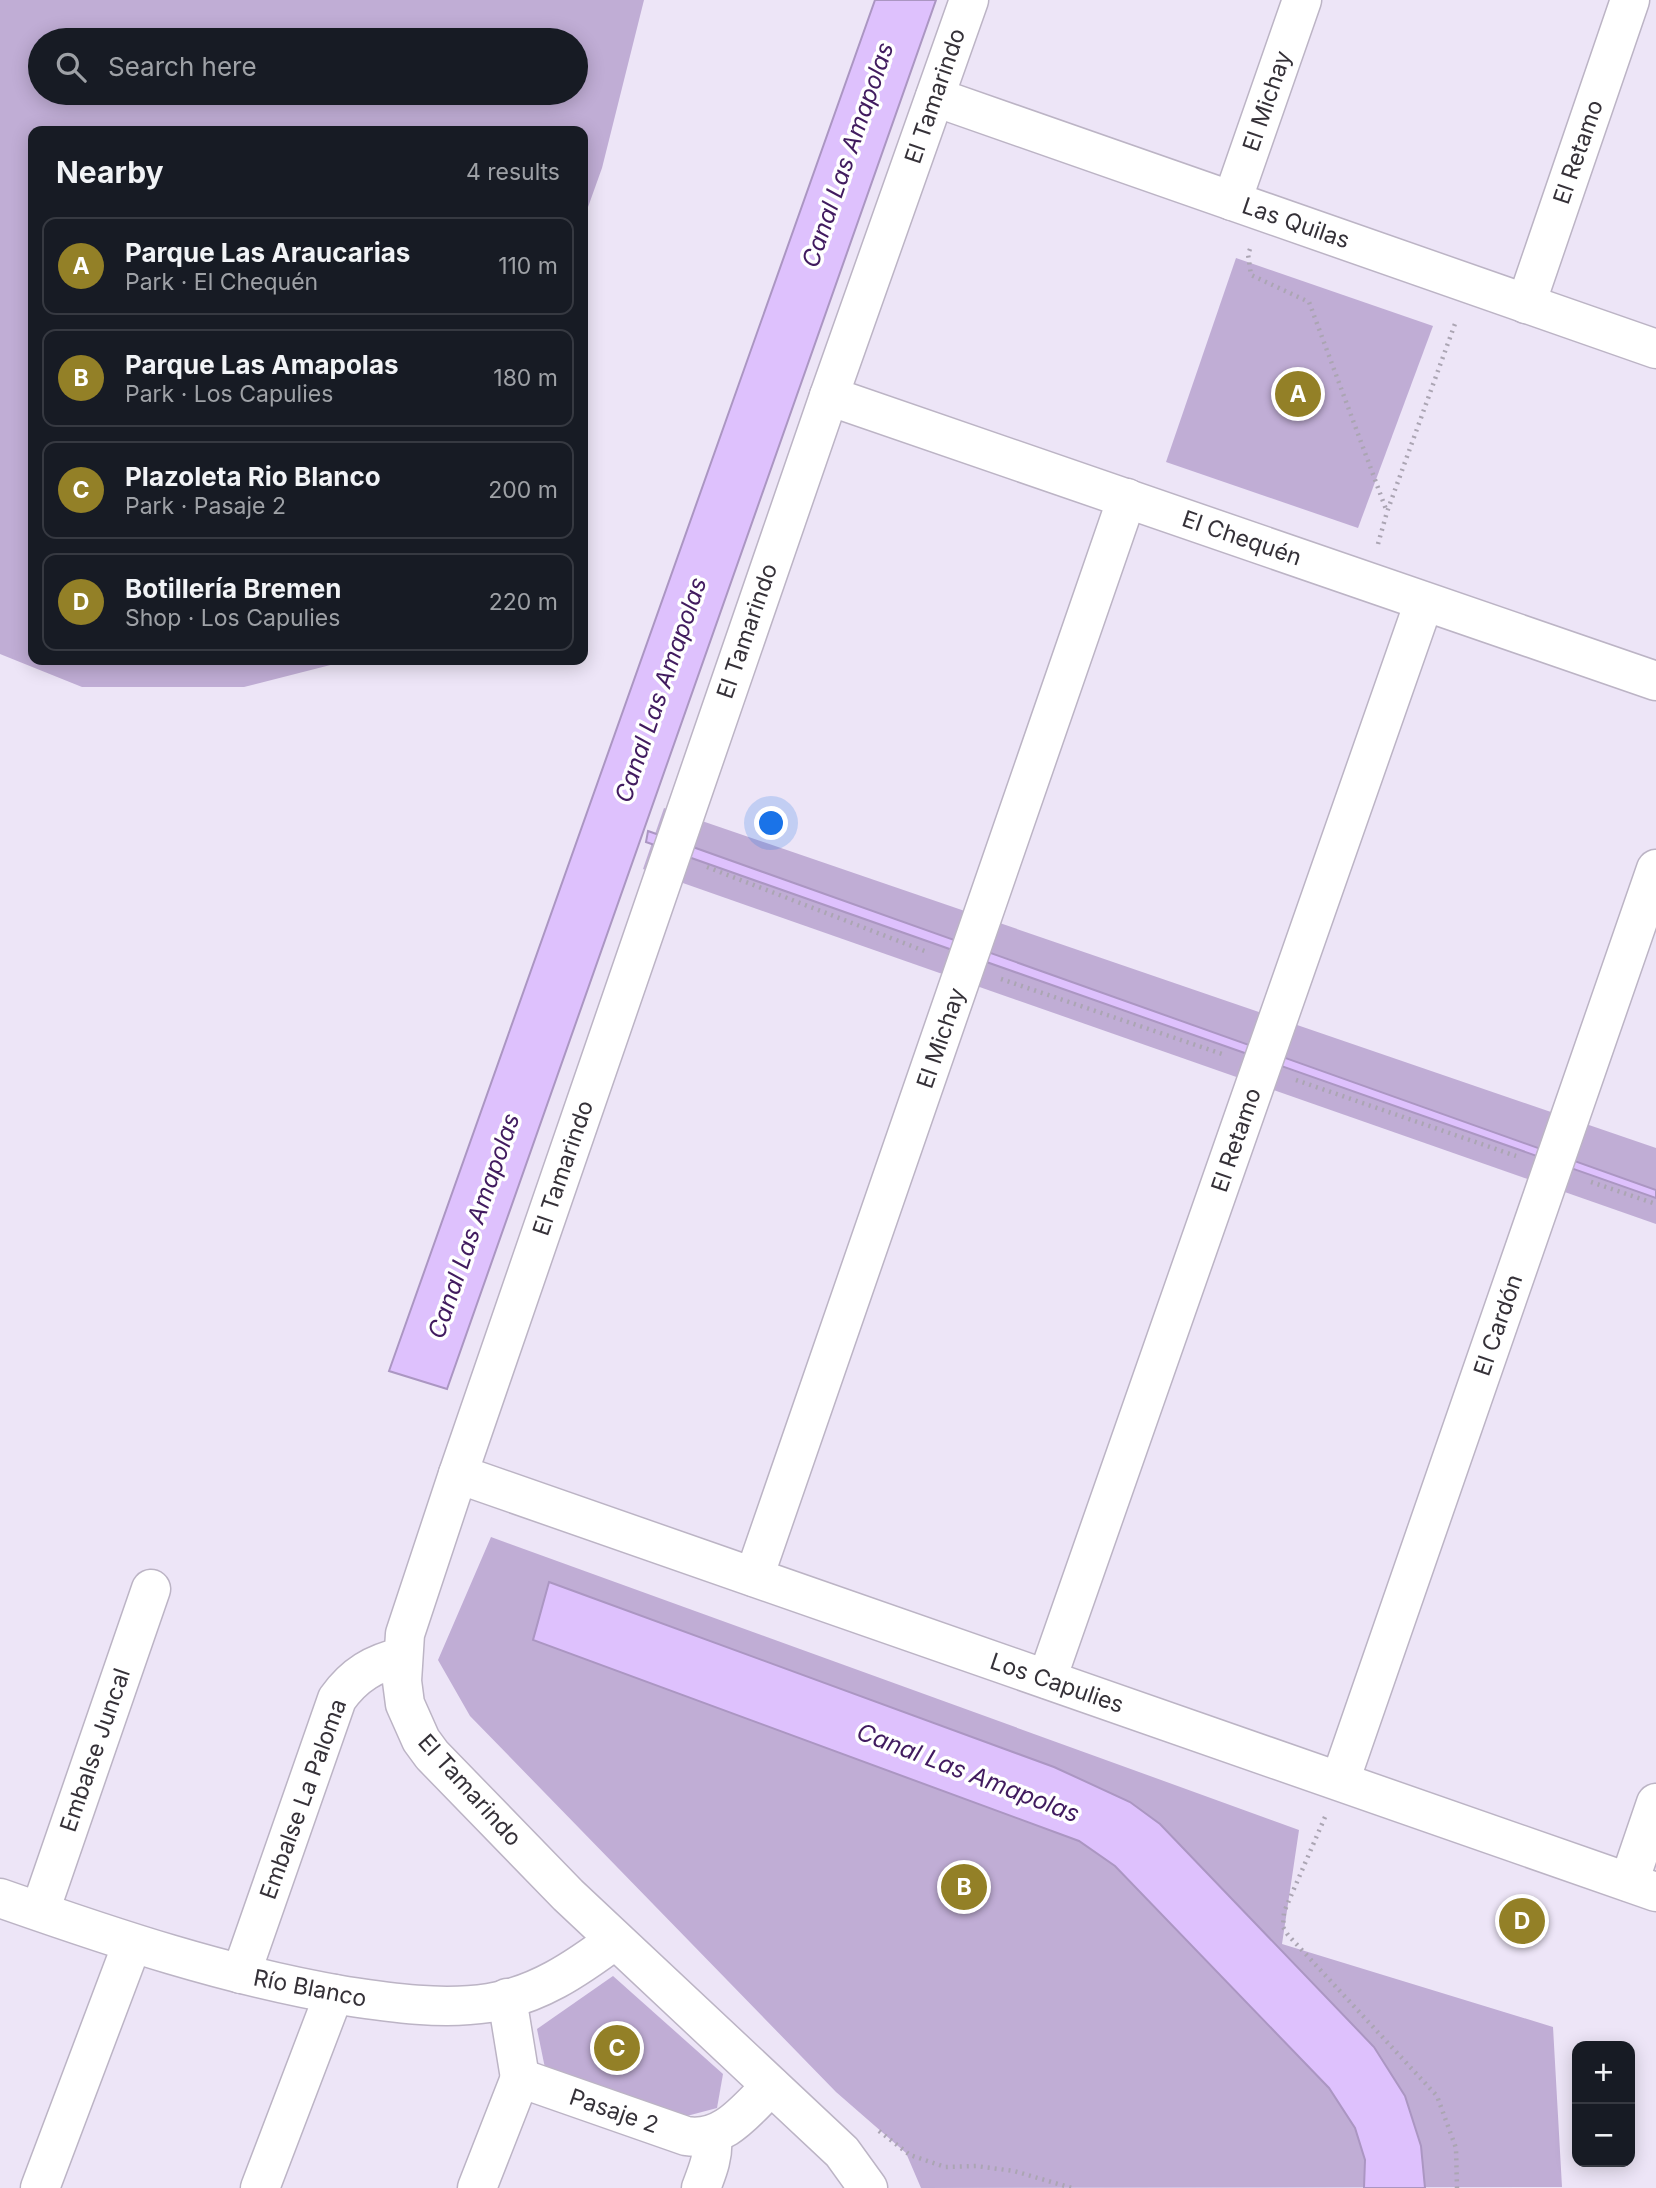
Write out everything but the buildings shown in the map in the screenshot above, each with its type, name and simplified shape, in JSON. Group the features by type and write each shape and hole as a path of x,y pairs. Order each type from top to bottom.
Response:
{"street":[{"name":"El Tamarindo","path":"868,2188 842,2152 568,1895 432,1755 412,1723 405,1704 402,1657 411,1612 458,1474 829,396 969,0"},
{"name":"El Michay","path":"1249,207 1302,0"},
{"name":"El Retamo","path":"1526,304 1630,0"},
{"name":"Las Quilas","path":"935,97 1656,349"},
{"name":"El Chequén","path":"829,396 1656,681"},
{"name":"El Michay","path":"754,1577 1127,498"},
{"name":"El Retamo","path":"1047,1679 1424,601"},
{"name":"El Cardón","path":"1340,1781 1656,869"},
{"name":"Los Capulies","path":"458,1474 1642,1887"},
{"name":"Embalse Juncal","path":"40,1912 151,1590"},
{"name":"Embalse La Paloma","path":"241,1974 337,1699 359,1675 379,1663 402,1657"},
{"path":"1642,1887 1656,1802"},
{"name":"Río Blanco","path":"0,1898 132,1944 241,1974 383,2002 470,2004 507,1998 533,1991 556,1980 578,1968 615,1940"},
{"path":"40,2188 132,1944"},
{"path":"260,2188 334,1994"},
{"path":"477,2188 520,2078 507,1998"},
{"name":"Pasaje 2","path":"520,2078 686,2136 712,2136"},
{"path":"701,2188 711,2162 712,2136 725,2130 771,2086"}],"path":[{"path":"1249,207 1248,254 1251,275 1309,302 1387,512"},
{"path":"1367,581 1387,512 1469,284"},
{"path":"671,853 965,967 1656,1204"},
{"path":"1340,1781 1284,1912 1283,1927 1437,2095 1456,2148 1457,2188"},
{"path":"869,2123 910,2155 945,2167 976,2166 1014,2171 1072,2188"}],"shaded area":[{"path":"0,0 644,0 602,168 588,207 588,126 28,126 28,665 330,665 244,687 82,687 0,654"},
{"path":"1236,258 1433,326 1358,528 1166,462"},
{"path":"664,808 1656,1148 1656,1224 643,869"},
{"path":"491,1537 1299,1830 1282,1944 1553,2027 1562,2187 921,2188 906,2153 836,2092 470,1716 438,1660"},
{"path":"613,1976 723,2074 717,2108 683,2117 545,2068 537,2029"}],"water":[{"name":"Canal Las Amapolas","path":"875,0 936,0 447,1389 389,1371"},
{"path":"648,831 1656,1190 1656,1198 646,842"},
{"name":"Canal Las Amapolas","path":"549,1582 1054,1767 1130,1802 1160,1824 1374,2047 1405,2096 1421,2146 1425,2188 1364,2188 1365,2160 1355,2128 1329,2088 1115,1866 1079,1841 533,1640"}],"place":[{"name":"Parque Las Araucarias","path":"1298,394"},
{"name":"Parque Las Amapolas","path":"964,1887"},
{"name":"Botillería Bremen","path":"1522,1921"},
{"name":"Plazoleta Rio Blanco","path":"617,2048"}]}
